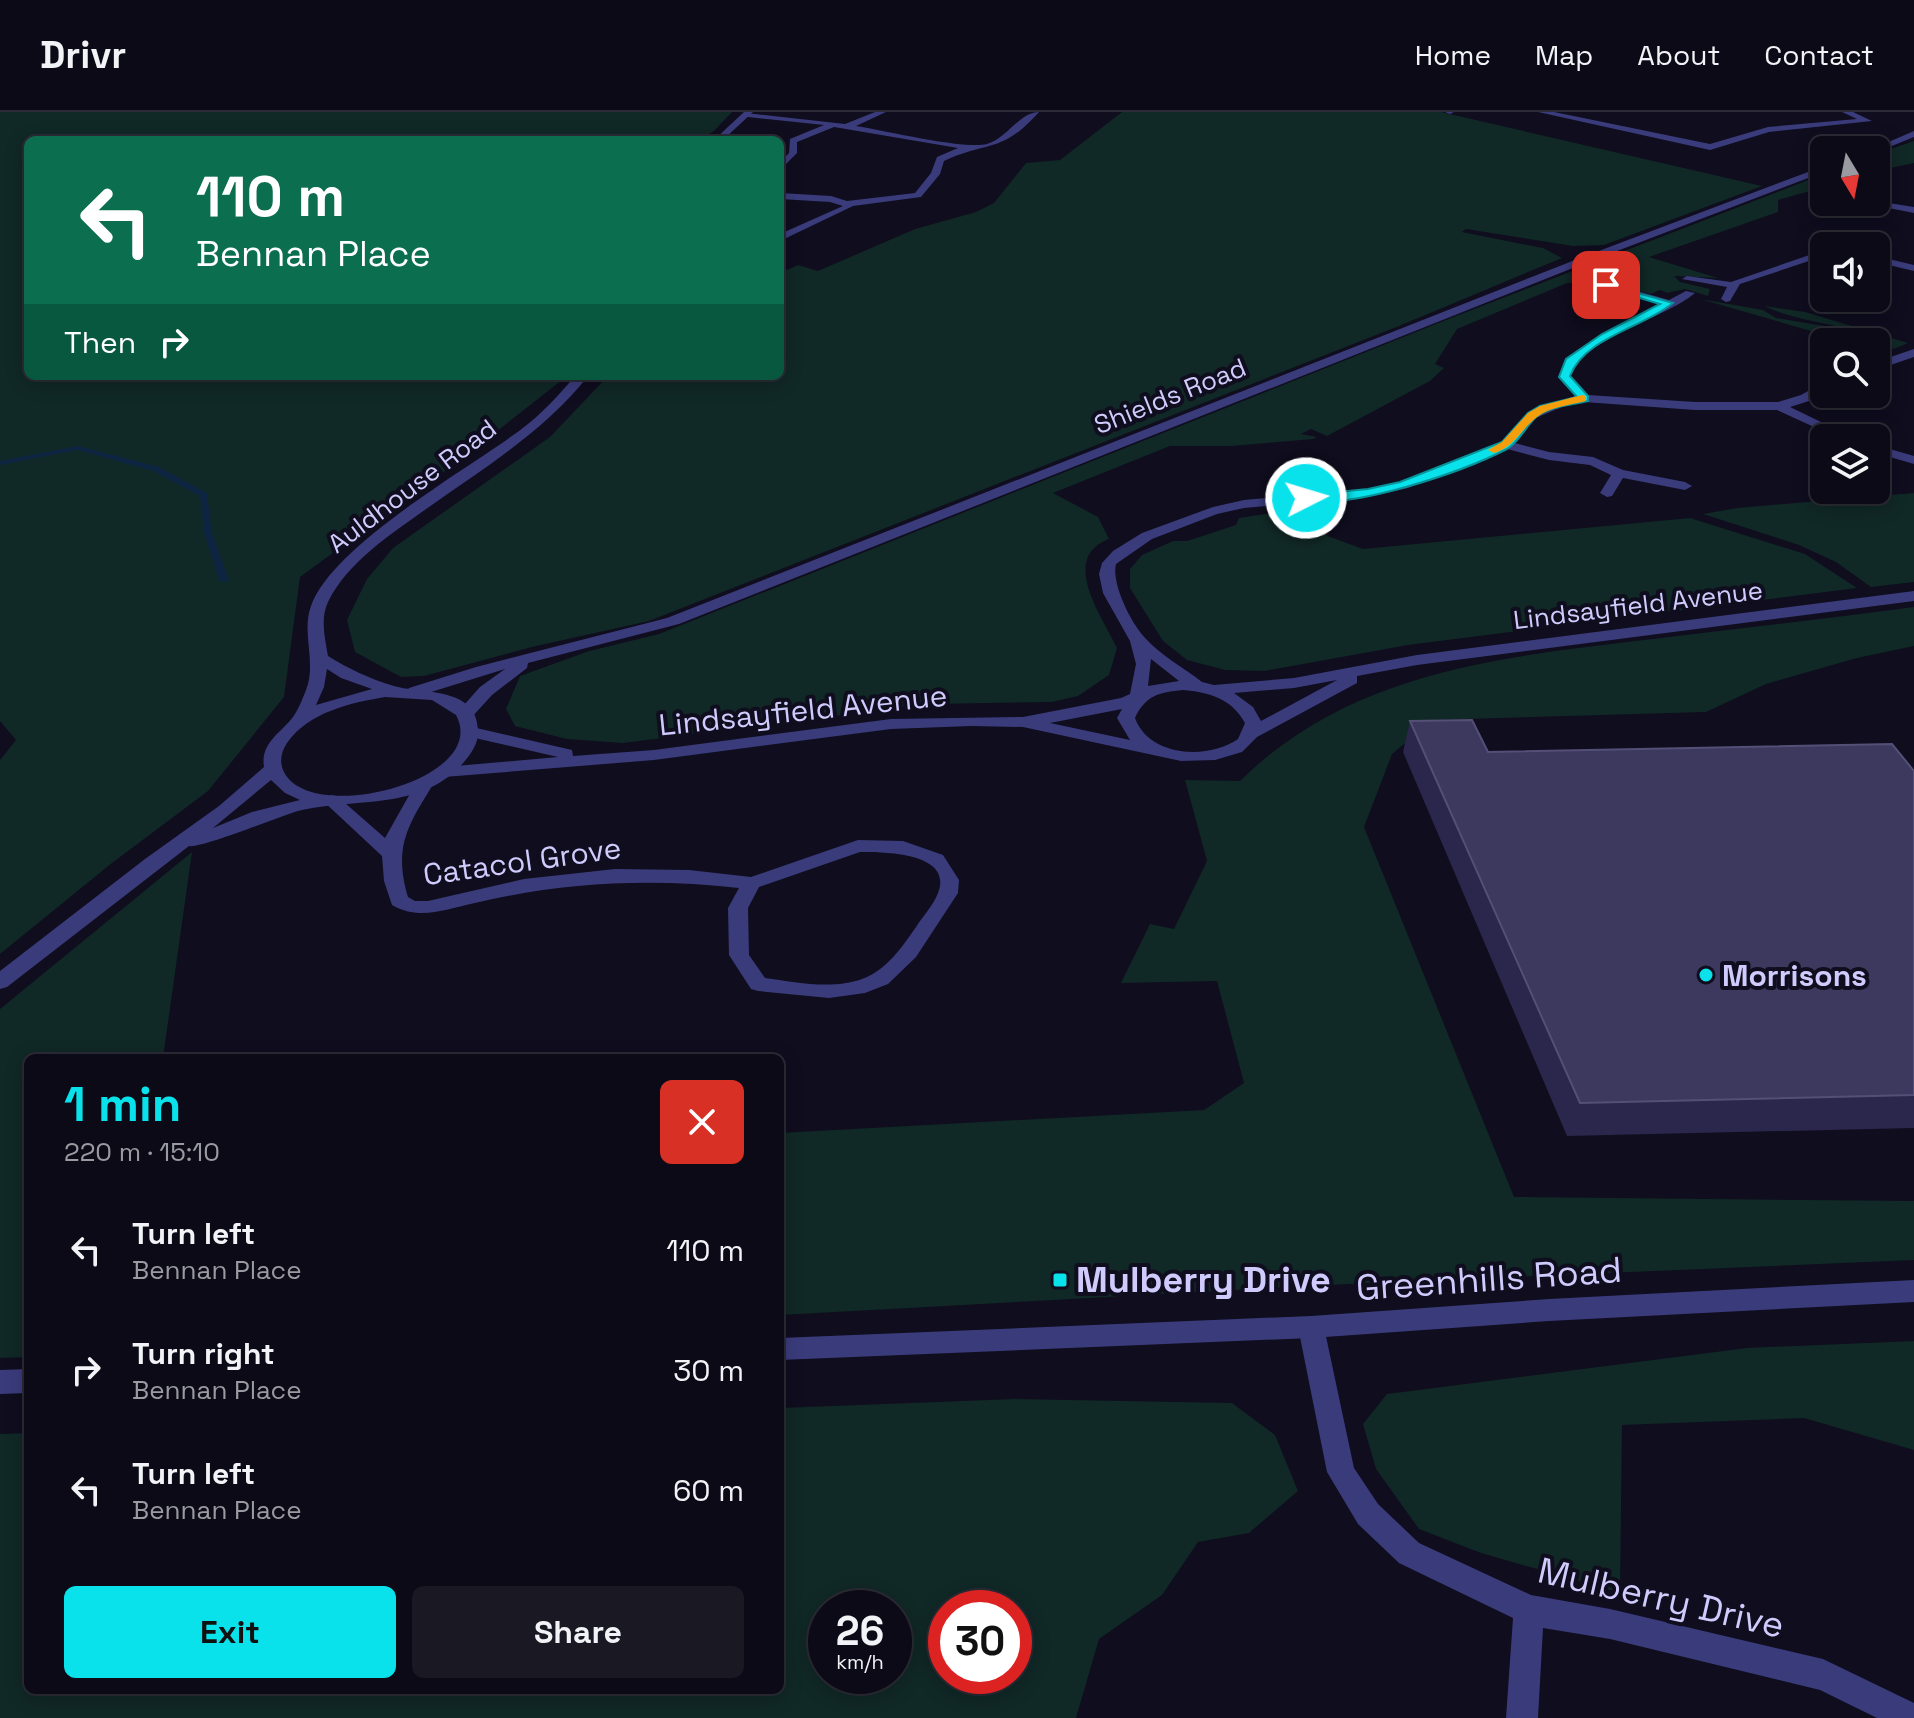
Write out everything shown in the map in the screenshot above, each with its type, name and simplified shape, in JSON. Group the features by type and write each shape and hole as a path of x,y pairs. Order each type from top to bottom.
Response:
{"street":[{"path":"847,126 882,112"},
{"path":"723,136 748,114 847,126 965,148 989,148 1003,142 1035,112"},
{"path":"1542,112 1710,147 1768,130 1868,121 1846,112"},
{"path":"1575,119 1594,112"},
{"path":"784,163 793,153 793,141 833,124"},
{"path":"1890,144 1914,134"},
{"path":"784,196 831,199 847,204 915,196 935,174 940,159 965,148"},
{"name":"Shields Road","path":"415,692 673,621 1579,262 1810,174"},
{"path":"784,236 846,211 847,204"},
{"path":"1890,204 1911,206"},
{"path":"1687,279 1733,285 1810,258"},
{"path":"1890,262 1914,268"},
{"path":"1606,285 1668,303"},
{"path":"1726,299 1733,285"},
{"path":"1584,398 1564,377 1570,361 1606,337 1690,293"},
{"path":"1890,361 1914,353"},
{"name":"Auldhouse Road","path":"299,720 316,687 320,658 315,627 317,616 328,586 338,573 393,526 525,433 548,414 578,380"},
{"path":"1136,699 1144,664 1138,641 1111,593 1106,574 1109,563 1118,554 1147,536 1213,511 1244,504 1368,493 1403,485 1506,445 1532,415 1560,403 1584,398 1695,406 1779,406 1810,395"},
{"path":"1779,406 1818,424"},
{"path":"1506,445 1549,456 1593,461 1619,473 1685,486"},
{"path":"1890,453 1914,460"},
{"path":"1607,493 1619,473"},
{"name":"Lindsayfield Avenue","path":"444,772 654,755 891,724 1023,722 1111,707 1169,687 1294,683 1417,660 1557,640 1914,596"},
{"path":"1138,641 1205,688 1241,703 1254,723 1252,733"},
{"path":"320,658 347,675 395,692"},
{"name":"Shields Road","path":"444,772 467,747 468,723 486,691 531,658"},
{"name":"Lindsayfield Avenue","path":"1023,722 1163,752 1200,757 1218,755 1246,742 1252,733 1368,670"},
{"path":"327,800 299,794 282,784 273,769 273,753 282,736 299,720 323,707 353,697 415,692"},
{"name":"Lindsayfield Avenue","path":"415,692 441,698 468,723 589,759"},
{"name":"Lindsayfield Avenue","path":"1136,699 1126,718 1128,728 1147,745 1163,752"},
{"path":"0,982 152,863 226,810 273,769"},
{"path":"152,863 259,816 327,800 380,798 425,783 444,772"},
{"name":"Catacol Grove","path":"425,783 401,823 389,852 399,900 411,907 443,905 524,885 615,875 689,876 752,883 858,846 903,847 936,859 949,880 948,893 893,970 858,989 801,991 758,984 739,955 738,908 752,883"},
{"name":"Catacol Grove","path":"327,800 389,852"},
{"name":"Greenhills Road","path":"784,1349 1311,1327 1549,1310 1914,1291"},
{"name":"Mulberry Drive","path":"1311,1327 1341,1472 1368,1514 1409,1553 1529,1610 1610,1624 1823,1675 1911,1718"},
{"path":"0,1382 24,1381"},
{"path":"1522,1718 1529,1610"}],"green space":[{"path":"0,112 732,112 705,136 24,136 24,380 562,380 468,454 300,577 284,697 208,791 112,863 0,954 0,760 16,740 0,721"},
{"path":"1122,112 1441,112 1762,186 1604,245 1573,246 1466,229 1462,232 1543,248 1562,258 1399,326 649,621 532,647 424,676 401,677 355,652 347,620 367,579 393,548 550,437 604,380 784,380 784,271 798,265 818,271 915,229 976,212 994,203 1026,163 1060,160"},
{"path":"1914,141 1914,163 1890,168 1890,149"},
{"path":"1810,179 1810,191 1778,200 1778,212 1649,257 1718,278 1674,276 1680,282 1710,289 1708,296 1685,289 1667,293 1660,290 1651,294 1604,282 1567,283 1457,329 1435,364 1444,368 1430,381 1327,436 1311,429 1301,434 1317,437 1313,439 1231,446 1170,446 1053,493 1098,517 1109,539 1094,548 1087,560 1086,573 1095,604 1117,648 1109,675 1078,696 1052,702 930,704 623,743 567,739 515,726 506,709 520,676 589,651 659,634 1451,318"},
{"path":"1700,299 1763,310 1776,318 1834,328 1810,328 1810,331"},
{"path":"1764,306 1805,312 1858,328 1842,328"},
{"path":"1890,338 1908,343 1894,349 1890,347"},
{"path":"1914,493 1914,582 1871,587 1836,562 1799,545 1703,514 1810,502 1890,504 1890,495"},
{"path":"1291,510 1306,528 1363,549 1690,518 1805,554 1857,588 1408,645 1264,671 1225,670 1187,660 1163,641 1130,588 1130,569 1142,555 1173,541 1187,541 1236,525 1239,518"},
{"path":"1914,607 1914,646 1857,658 1766,684 1706,712 1433,720 1392,754 1364,827 1514,1197 1914,1201 1914,1260 1326,1285 784,1315 784,1133 1204,1110 1244,1083 1217,981 1121,983 1150,924 1174,929 1207,861 1185,780 1240,781 1285,743 1333,714 1384,691 1437,674 1548,652"},
{"path":"192,852 164,1054 24,1054 24,1357 0,1358 0,1009"},
{"path":"1914,1341 1914,1450 1804,1418 1622,1425 1620,1593 1481,1553 1419,1529 1376,1469 1363,1424 1387,1394 1747,1348"},
{"path":"1015,1399 1232,1403 1275,1435 1298,1491 1249,1533 1198,1542 1162,1595 1099,1639 1076,1718 0,1718 0,1434 24,1433 24,1694 784,1694 784,1408"}],"building":[{"name":"Morrisons","path":"1472,720 1488,752 1892,744 1914,771 1914,1095 1580,1103 1410,721"}],"waterway":[{"path":"0,463 78,448 156,469 204,495 208,533 224,580"}],"slow traffic":[{"path":"1494,450 1506,445 1532,415 1544,408 1582,399"}],"place":[{"name":"Morrisons","path":"1706,975"},
{"name":"Mulberry Drive","path":"1060,1280"}],"route":[{"path":"1306,498 1368,493 1403,485 1506,445 1532,415 1544,408 1584,398 1564,377 1570,361 1668,303 1606,285"}]}
